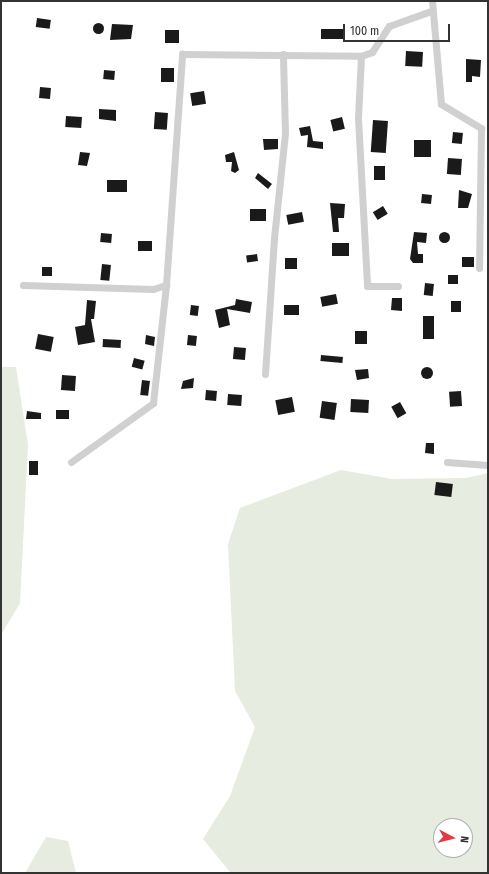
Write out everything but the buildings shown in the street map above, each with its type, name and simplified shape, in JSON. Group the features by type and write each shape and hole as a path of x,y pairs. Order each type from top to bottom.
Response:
{"street":[{"path":"432,1 431,11 441,104 481,128 479,268"},
{"path":"70,462 153,403 166,284 182,54 361,56 372,52 389,26 431,11"},
{"path":"266,374 274,238 285,133 283,54"},
{"path":"361,56 358,118 367,286 398,286"},
{"path":"23,286 153,289 166,284"},
{"path":"447,462 488,465"}],"shaded area":[{"path":"1,367 16,367 28,445 20,603 1,635"},
{"path":"341,470 392,479 466,478 488,473 488,873 231,873 203,839 230,796 255,727 235,691 228,544 240,508"},
{"path":"46,837 68,841 76,873 25,873"}]}
